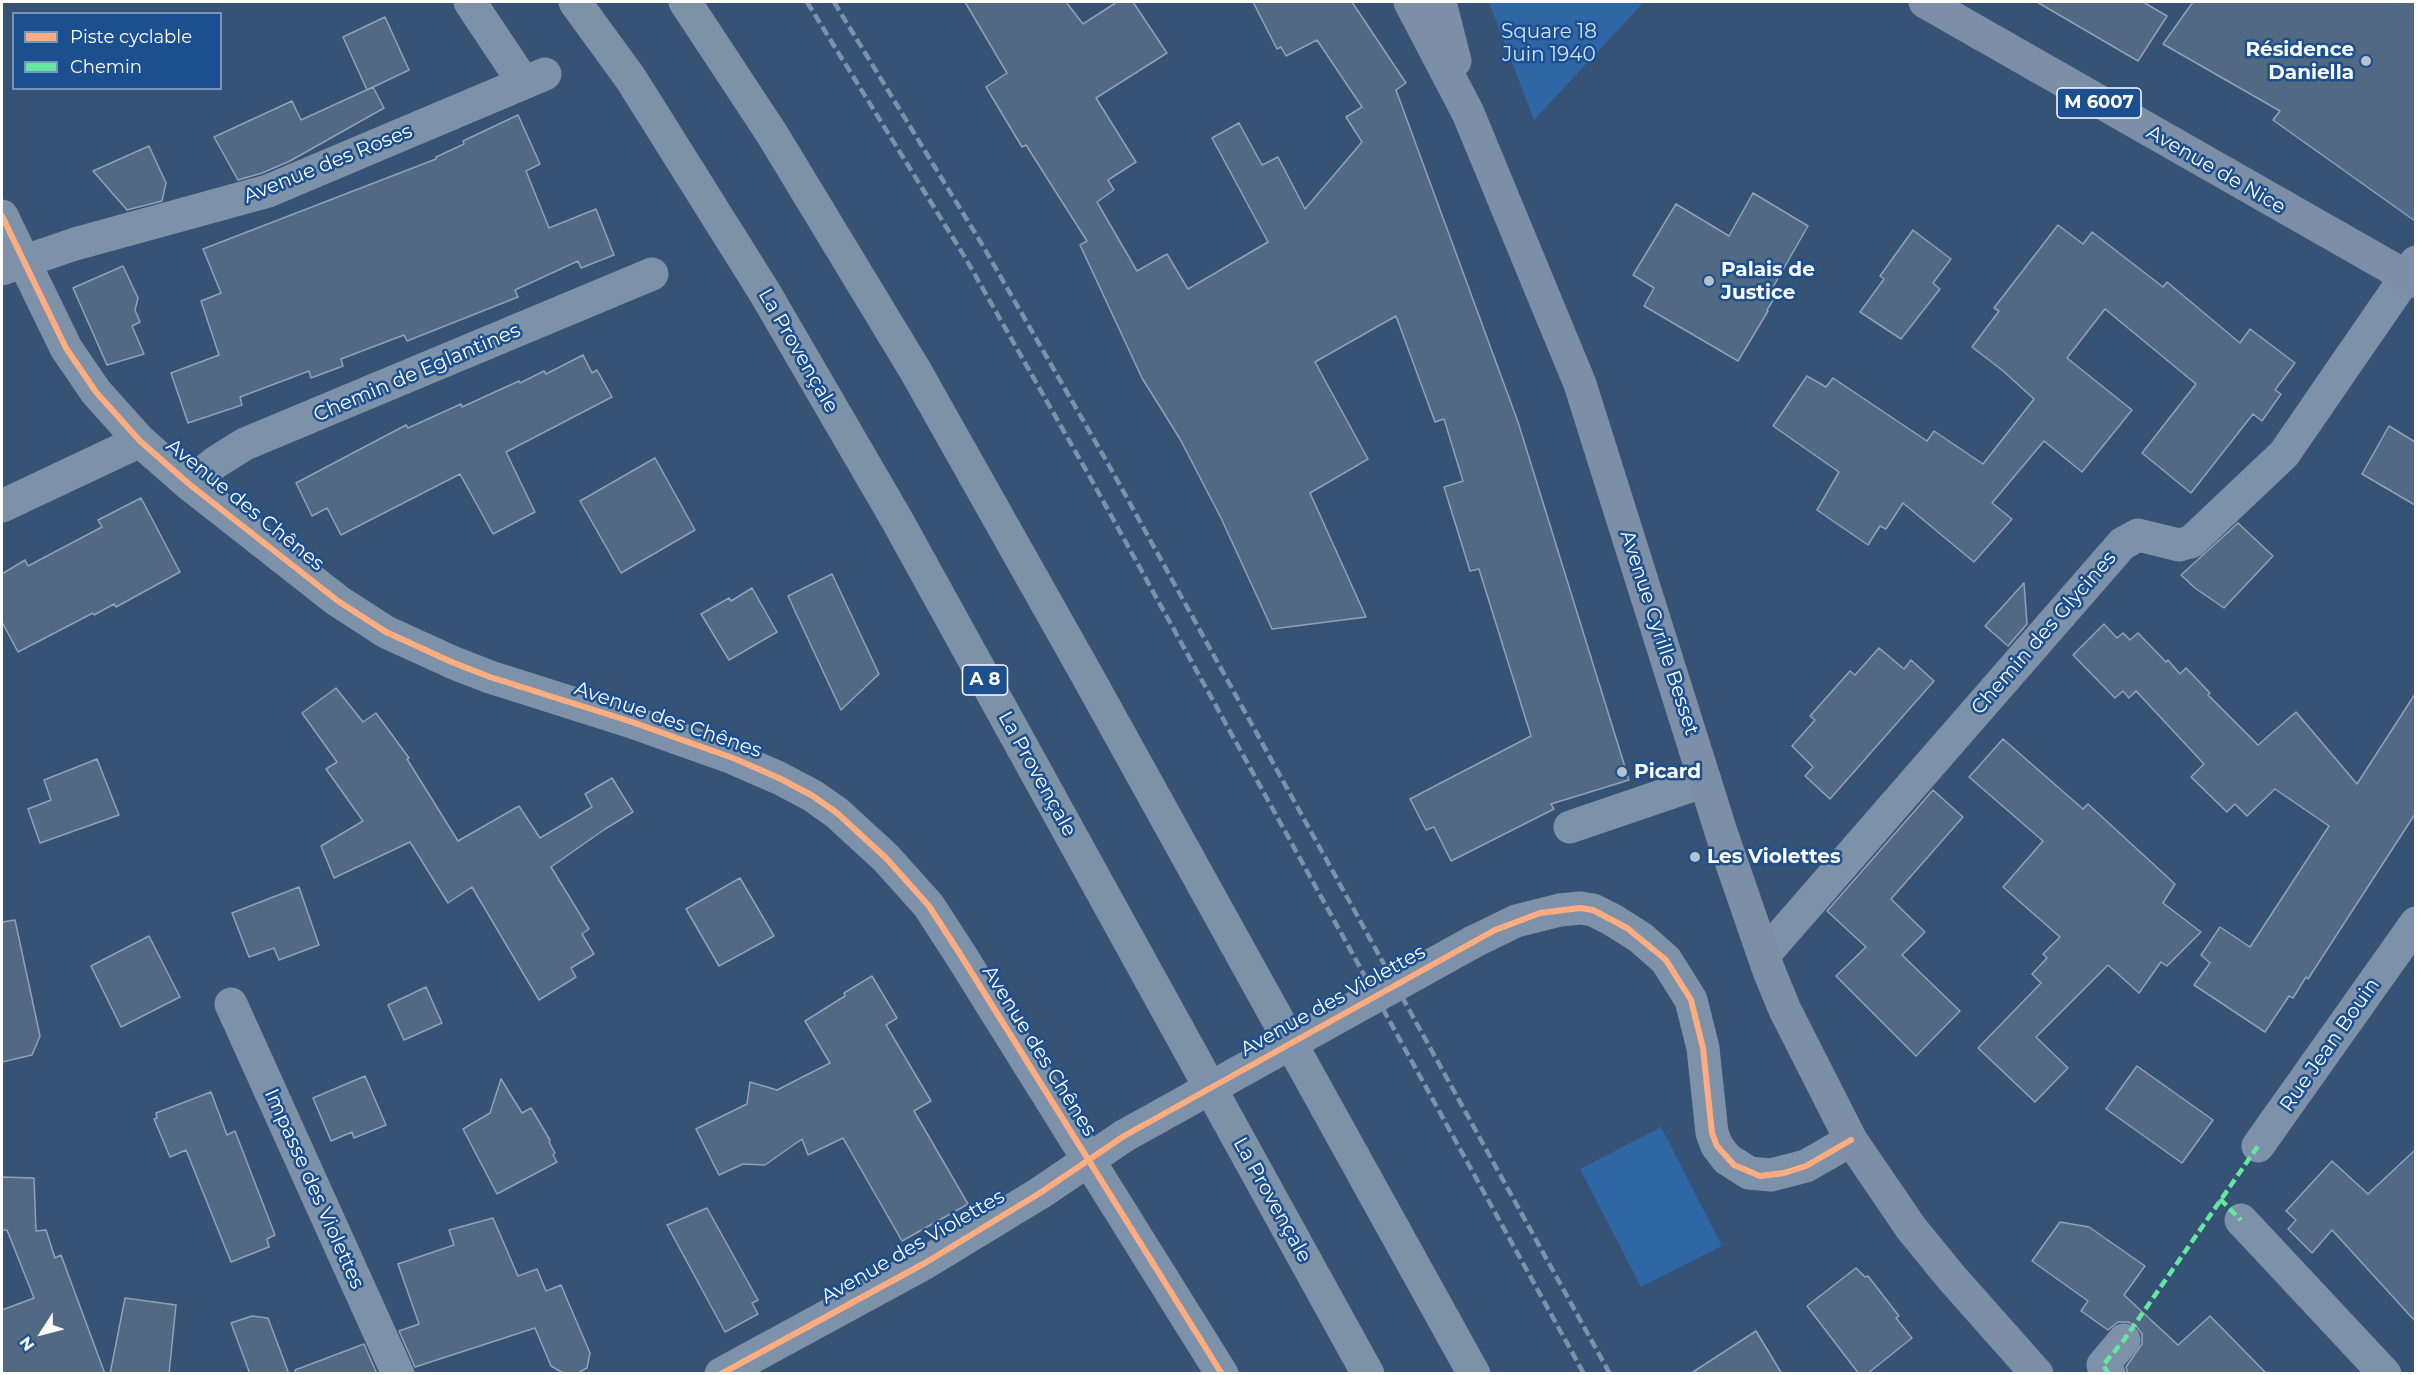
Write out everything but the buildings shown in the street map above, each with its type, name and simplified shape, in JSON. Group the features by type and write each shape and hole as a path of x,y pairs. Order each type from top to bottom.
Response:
{"highway":[{"name":"La Provençale","path":"575,2 630,79 765,293 897,520 1368,1374"},
{"path":"685,2 772,134 915,370 1094,687 1474,1374"}],"main road":[{"name":"Avenue Cyrille Besset","path":"1410,2 1468,113 1580,384 1706,782 1764,955 1785,1010 1851,1140 1911,1228 2037,1374"},
{"name":"Avenue Cyrille Besset","path":"1440,2 1468,113"},
{"path":"1459,2 1468,113"},
{"name":"Avenue de Nice","path":"1925,2 2224,174 2412,273"}],"street":[{"name":"Avenue des Roses","path":"13,266 75,244 268,192 534,79 470,2"},
{"name":"Avenue des Chênes","path":"2,216 13,266 96,392 140,441 189,484 330,594 395,636 421,649 490,677 629,721 733,758 779,778 813,796 837,813 886,858 929,906 1222,1374"},
{"name":"Chemin des Glycines","path":"1764,955 2122,544 2138,535 2179,545 2191,542 2284,454 2412,273"},
{"name":"Chemin de Eglantines","path":"189,484 216,462 245,444 652,274"},
{"path":"2,506 140,441"},
{"path":"1570,827 1706,782"},
{"name":"Avenue des Violettes","path":"721,1374 925,1263 1040,1193 1124,1136 1473,942 1516,921 1560,910 1580,908 1593,910 1634,933 1666,960 1691,1000 1703,1048 1712,1133 1717,1146 1727,1159 1749,1173 1771,1175 1794,1171 1806,1166 1851,1140"},
{"name":"Rue Jean Bouin","path":"2258,1146 2411,940"},
{"name":"Impasse des Violettes","path":"231,1004 398,1374"},
{"path":"2241,1220 2385,1374"},
{"path":"2109,1374 2103,1365 2124,1340"}],"green space":[{"name":"Square 18 Juin 1940","path":"1489,2 1644,2 1534,120"},
{"path":"1661,1127 1722,1246 1641,1287 1580,1169"}],"railway":[{"path":"807,2 966,259 1091,479 1584,1374"},
{"path":"834,2 983,246 1111,469 1610,1374"}],"marked path":[{"path":"2109,1374 2103,1365 2124,1340 2258,1146"},
{"path":"2220,1199 2241,1220"}],"cycle path":[{"path":"2,216 66,348 96,392 140,441 189,484 338,601 386,632 454,663 490,677 629,721 733,758 779,778 813,796 837,813 886,858 929,906 1222,1374"},
{"path":"721,1374 925,1263 1040,1193 1124,1136 1495,930 1540,913 1580,908 1593,910 1627,928 1666,960 1691,1000 1703,1048 1712,1133 1717,1146 1734,1165 1760,1176 1784,1173 1806,1166 1851,1140"}],"place":[{"name":"Résidence Daniella","path":"2366,61"},
{"name":"Palais de Justice","path":"1709,281"},
{"name":"Picard","path":"1622,772"},
{"name":"Les Violettes","path":"1695,857"}]}
